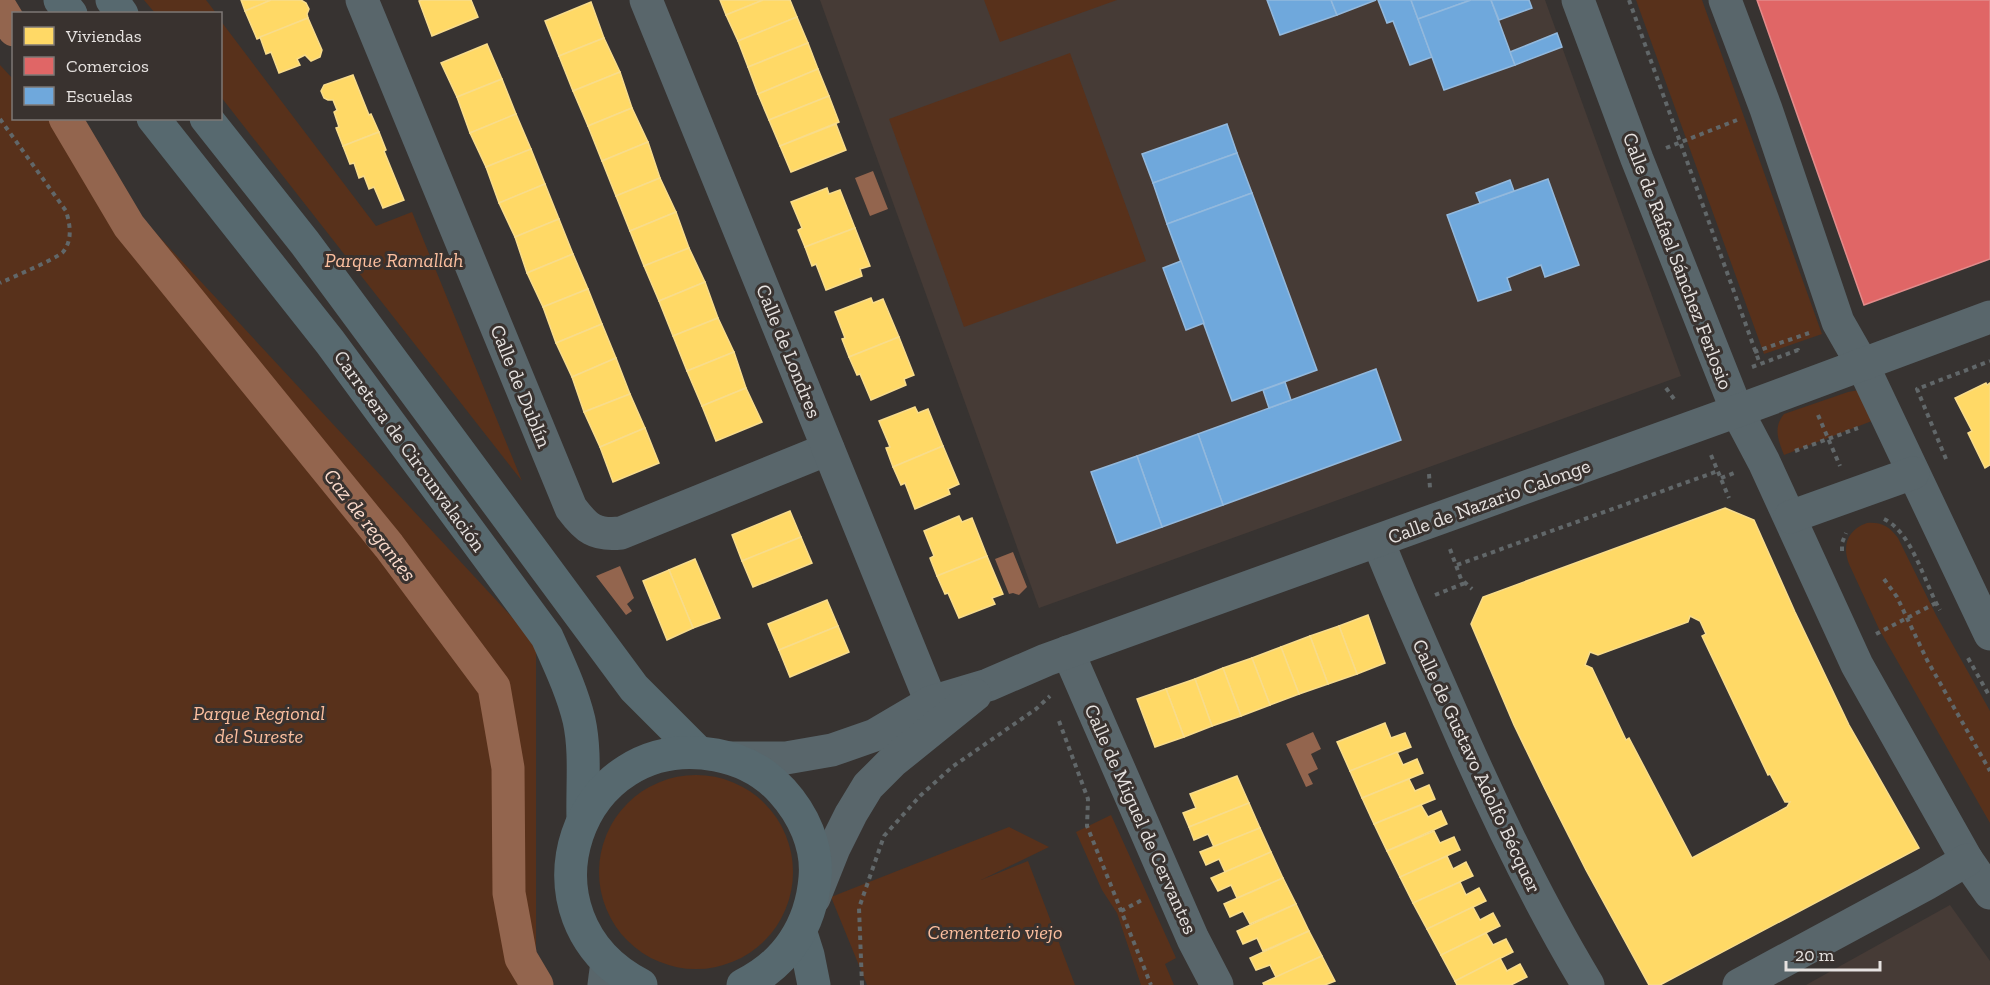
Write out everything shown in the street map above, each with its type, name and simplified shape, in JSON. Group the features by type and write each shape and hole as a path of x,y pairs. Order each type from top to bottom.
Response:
{"main road":[{"path":"60,0 69,12"},
{"path":"111,0 120,12"},
{"name":"Carretera de Circunvalación","path":"155,120 330,342 547,637 565,677 579,721 584,757 583,819"},
{"name":"Carretera de Circunvalación","path":"208,120 305,243 634,688 698,752"},
{"path":"641,985 626,977 606,973 578,919 572,894 570,868 573,851 583,819 603,790 631,768 663,755 698,752 731,758 755,768 775,783 792,802 805,824 813,848 816,873 813,898 801,933 783,957 760,976 743,985"},
{"path":"801,933 814,985"}],"street":[{"name":"Calle de Dublín","path":"362,0 571,508 583,524 604,535 621,533 828,449"},
{"name":"Calle de Londres","path":"646,0 931,702"},
{"name":"Calle de Rafael Sánchez Ferlosio","path":"1578,0 1637,159 1737,411 1790,517 1857,665 1967,860 1990,893"},
{"path":"1725,0 1766,109 1838,322 1862,364 1966,587 1976,642"},
{"name":"Calle de Nazario Calonge","path":"731,758 786,758 832,750 875,735 931,702 988,685 1068,652 1737,411 1990,317"},
{"path":"1790,517 1864,506 1913,473"},
{"name":"Calle de Gustavo Adolfo Bécquer","path":"1378,541 1507,836 1551,924 1588,985"},
{"name":"Calle de Miguel de Cervantes","path":"1068,652 1193,939 1217,985"},
{"name":"Calle de Nazario Calonge","path":"813,898 843,831 868,786 892,762 988,685"},
{"path":"1739,985 1967,860"}],"path":[{"path":"1629,0 1760,364 1798,350 1804,386 1828,439 1864,506 1897,527 1906,540 1941,612"},
{"path":"1637,159 1766,109"},
{"path":"0,118 66,211 70,223 70,236 63,252 0,283"},
{"path":"1718,365 1838,322"},
{"path":"1950,468 1917,389 1990,361"},
{"path":"1721,478 1923,404"},
{"path":"1457,565 1718,471"},
{"path":"1842,559 1842,543 1845,533 1850,529"},
{"path":"1884,579 1897,597 1927,660 1990,771"},
{"path":"1849,648 1966,587"},
{"path":"1872,623 1883,643"},
{"path":"1976,642 1990,697"},
{"path":"862,985 859,908 884,836 920,796 952,766 1036,709 1050,696 1052,690"},
{"path":"1059,721 1088,799 1087,826 1151,985"},
{"path":"1121,911 1149,896"}],"shaded area":[{"path":"820,0 1545,0 1681,376 1039,608"},
{"path":"873,171 888,209 870,216 855,178"},
{"path":"1013,552 1027,587 1019,595 1009,594 995,559"},
{"path":"620,566 634,598 627,604 632,611 626,615 596,576"},
{"path":"1313,732 1321,749 1311,754 1318,769 1308,774 1313,784 1306,787 1286,744"},
{"path":"1950,905 1990,961 1990,985 1806,985"}],"green space":[{"path":"144,0 206,0 215,12 154,12"},
{"path":"984,0 1117,0 1000,42"},
{"path":"1636,0 1702,0 1822,334 1764,354"},
{"name":"Parque Ramallah","path":"222,23 376,226 412,212 522,481 222,98"},
{"path":"1070,53 1146,261 964,327 889,119"},
{"name":"Parque Regional del Sureste","path":"0,65 12,78 12,120 51,120 536,643 536,985 0,985"},
{"path":"1859,390 1877,419 1784,455 1778,439 1778,429 1784,414"},
{"path":"1867,523 1884,526 1898,538 1936,615 1990,711 1990,823 1879,629 1849,564 1846,551 1848,539 1855,530"},
{"path":"696,775 733,782 750,791 765,803 777,818 786,835 793,872 786,909 777,926 765,941 750,953 733,962 696,969 659,962 642,953 627,941 615,926 606,909 599,872 606,835 615,818 627,803 642,791 659,782"},
{"path":"1111,815 1176,958 1165,964 1174,985 1141,985 1117,913 1102,890 1076,832"},
{"name":"Cementerio viejo","path":"1009,827 1049,847 981,880 1028,861 1075,985 867,985 831,897"}],"building: Viviendas":[{"path":"241,0 271,0 245,11"},
{"path":"271,0 301,0 309,9 308,18 257,39 245,11"},
{"path":"471,0 478,17 432,36 419,1"},
{"path":"720,0 763,0 726,15"},
{"path":"763,0 790,0 797,17 738,41 726,15"},
{"path":"591,2 604,38 559,56 545,21"},
{"path":"797,17 808,43 748,67 738,41"},
{"path":"308,18 322,50 320,57 311,61 305,55 297,59 300,65 279,73 271,52 266,54 260,37"},
{"path":"604,38 620,72 573,91 559,56"},
{"path":"808,43 818,69 758,94 748,67"},
{"path":"487,44 502,79 457,97 441,63"},
{"path":"818,69 829,96 769,120 758,94"},
{"path":"620,72 632,108 588,126 573,91"},
{"path":"353,75 369,115 371,114 379,132 343,146 336,128 339,127 333,100 324,98 321,91 324,85"},
{"path":"502,79 516,114 470,133 457,97"},
{"path":"829,96 839,122 780,146 769,120"},
{"path":"632,108 648,142 602,161 588,126"},
{"path":"516,114 531,149 486,167 470,133"},
{"path":"836,124 846,150 791,172 780,146"},
{"path":"379,132 386,150 384,151 404,200 383,208 374,187 369,189 364,176 359,178 354,163 350,164 343,146"},
{"path":"648,142 660,178 616,196 602,161"},
{"path":"531,149 545,184 499,203 486,167"},
{"path":"660,178 676,212 630,231 616,196"},
{"path":"545,184 559,219 515,237 499,203"},
{"path":"827,188 829,194 840,190 855,228 805,247 798,230 802,228 791,202"},
{"path":"676,212 689,248 644,266 630,231"},
{"path":"559,219 573,254 527,273 515,237"},
{"path":"855,228 870,266 860,269 862,276 826,290 816,264 812,266 805,247"},
{"path":"689,248 705,282 659,301 644,266"},
{"path":"573,254 588,289 543,307 527,273"},
{"path":"705,282 718,318 673,336 659,301"},
{"path":"588,289 602,324 556,343 543,307"},
{"path":"871,298 873,303 883,299 899,337 849,357 842,339 845,338 835,312"},
{"path":"718,318 734,352 687,371 673,336"},
{"path":"602,324 616,358 572,377 556,343"},
{"path":"899,337 914,375 904,379 906,385 871,400 860,374 857,375 849,357"},
{"path":"734,352 746,388 702,406 687,371"},
{"path":"616,358 630,394 584,412 572,377"},
{"path":"1986,383 1987,385 1990,383 1990,465 1985,468 1968,433 1972,431 1955,398"},
{"path":"746,388 762,422 716,441 702,406"},
{"path":"630,394 645,428 600,447 584,412"},
{"path":"915,407 918,413 928,409 943,446 893,467 886,448 890,447 879,421"},
{"path":"645,428 659,463 613,482 600,447"},
{"path":"943,446 959,484 948,489 950,494 915,509 905,483 901,485 893,467"},
{"path":"1725,508 1754,520 1849,725 1919,848 1660,985 1649,985 1586,870 1514,725 1471,624 1483,597","holes":["1690,616 1700,621 1706,634 1702,636 1768,775 1770,774 1785,802 1790,802 1787,807 1692,858 1629,738 1626,740 1592,668 1585,665 1590,652 1598,655 1688,622"]},
{"path":"790,511 801,537 742,561 732,535"},
{"path":"959,516 962,522 972,518 987,556 937,576 930,558 934,556 924,531"},
{"path":"801,537 812,563 753,587 742,561"},
{"path":"987,556 1003,594 992,598 995,604 959,618 948,593 945,594 937,576"},
{"path":"695,559 720,618 693,628 669,570"},
{"path":"669,570 693,628 667,640 643,581"},
{"path":"827,600 838,626 779,650 768,624"},
{"path":"1368,615 1385,663 1357,674 1339,626"},
{"path":"838,626 849,652 790,677 779,650"},
{"path":"1339,626 1357,674 1328,684 1310,636"},
{"path":"1310,636 1328,684 1299,694 1281,647"},
{"path":"1281,647 1299,694 1270,705 1252,658"},
{"path":"1252,658 1270,705 1241,716 1223,668"},
{"path":"1223,668 1241,716 1212,726 1195,679"},
{"path":"1195,679 1212,726 1184,737 1166,689"},
{"path":"1166,689 1184,737 1155,747 1137,699"},
{"path":"1385,723 1391,738 1405,733 1411,747 1350,771 1337,742"},
{"path":"1397,752 1403,765 1417,759 1423,773 1362,798 1350,771"},
{"path":"1237,776 1249,803 1189,827 1183,813 1196,808 1190,794"},
{"path":"1409,779 1415,791 1429,785 1435,799 1374,824 1362,798"},
{"path":"1249,803 1260,828 1214,847 1208,834 1194,840 1189,827"},
{"path":"1421,805 1428,817 1441,811 1447,824 1387,851 1374,824"},
{"path":"1260,828 1271,852 1225,872 1219,859 1206,865 1200,852"},
{"path":"1434,831 1440,843 1454,837 1460,850 1400,877 1387,851"},
{"path":"1271,852 1283,878 1237,898 1231,885 1218,891 1211,878"},
{"path":"1447,856 1453,869 1466,862 1473,876 1413,903 1400,877"},
{"path":"1283,878 1296,904 1250,924 1243,911 1230,917 1224,904"},
{"path":"1460,882 1466,895 1479,888 1486,901 1427,929 1413,903"},
{"path":"1296,904 1309,931 1263,951 1257,938 1243,944 1237,931"},
{"path":"1473,907 1480,920 1493,913 1500,926 1441,955 1427,929"},
{"path":"1309,931 1322,956 1276,977 1270,965 1256,970 1250,958"},
{"path":"1486,933 1493,945 1506,939 1513,952 1455,981 1441,955"},
{"path":"1322,956 1335,981 1325,985 1264,985 1263,983"},
{"path":"1500,958 1507,971 1520,964 1527,977 1511,985 1457,985 1455,981"}],"building: Comercios":[{"path":"1757,0 1990,0 1990,259 1864,305"}],"building: Escuelas":[{"path":"1267,0 1331,0 1337,15 1280,35"},
{"path":"1331,0 1376,0 1337,15"},
{"path":"1378,0 1411,0 1432,57 1410,65 1393,21 1387,23"},
{"path":"1411,0 1471,0 1418,19"},
{"path":"1471,0 1491,0 1515,65 1444,90 1418,19"},
{"path":"1491,0 1529,0 1532,8 1499,20"},
{"path":"1557,33 1562,47 1515,65 1510,52"},
{"path":"1227,124 1237,153 1153,183 1142,154"},
{"path":"1237,153 1252,193 1167,224 1153,183"},
{"path":"1548,179 1579,265 1545,277 1541,265 1507,278 1511,290 1478,301 1447,215"},
{"path":"1510,180 1514,191 1480,203 1476,193"},
{"path":"1252,193 1317,370 1232,401 1167,224"},
{"path":"1181,261 1204,323 1186,330 1163,268"},
{"path":"1376,369 1401,440 1223,505 1198,434"},
{"path":"1285,382 1291,400 1269,408 1263,390"},
{"path":"1198,434 1223,505 1162,527 1137,456"},
{"path":"1137,456 1162,527 1117,543 1091,472"}],"waterway":[{"name":"Caz de regantes","path":"0,7 12,27"},
{"name":"Caz de regantes","path":"66,120 129,226 389,546 494,687 508,768 509,893 521,958 537,985"}]}
